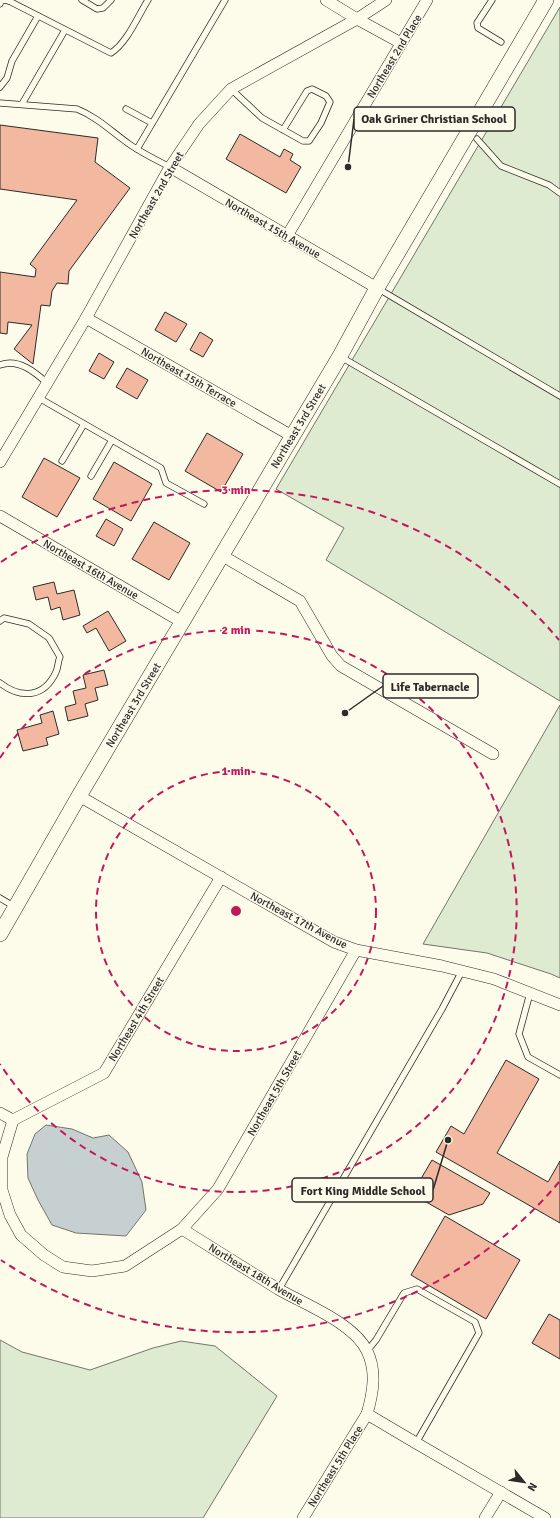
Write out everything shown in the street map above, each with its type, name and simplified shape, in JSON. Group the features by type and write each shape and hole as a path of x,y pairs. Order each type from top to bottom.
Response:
{"street":[{"path":"326,0 401,43"},
{"name":"Northeast 2nd Street","path":"0,462 86,318 170,167 199,124 231,89 357,19 386,0"},
{"name":"Northeast 2nd Place","path":"287,236 427,0"},
{"name":"Northeast 3rd Street","path":"0,934 79,796 340,356 377,288 546,0"},
{"name":"Northeast 15th Avenue","path":"170,167 377,288"},
{"name":"Northeast 15th Terrace","path":"86,318 292,436"},
{"name":"Northeast 16th Avenue","path":"0,516 182,622"},
{"path":"221,555 300,601 332,656 341,666 493,754"},
{"name":"Northeast 17th Avenue","path":"79,796 334,942 356,950 442,966 494,979 560,1005"},
{"name":"Northeast 4th Street","path":"13,1120 104,1073 221,877"},
{"name":"Northeast 5th Street","path":"182,1229 218,1190 356,950"},
{"path":"0,1113 13,1120 2,1157 2,1190 10,1215 21,1235 44,1255 63,1267 92,1271 125,1266 182,1229"},
{"name":"Northeast 18th Avenue","path":"182,1229 278,1289 340,1323 357,1336 368,1351 373,1374 373,1393 367,1414"},
{"path":"367,1414 545,1518"},
{"name":"Northeast 5th Place","path":"303,1518 367,1414"},
{"path":"485,1518 501,1492"}],"lane":[{"path":"0,4 5,0 11,2 111,53 117,50 148,0"},
{"path":"82,0 98,8 103,8 110,0"},
{"path":"137,149 225,0"},
{"path":"492,0 477,23 478,28 501,42"},
{"path":"0,87 7,78 12,61 38,16"},
{"path":"22,104 65,30"},
{"path":"231,89 262,118 283,130 303,141 309,141 318,128 330,102 326,96 312,89 307,92 283,130"},
{"path":"0,102 77,109 101,122 137,149 170,167"},
{"path":"126,108 152,123"},
{"path":"477,139 501,166 549,185 560,193"},
{"path":"377,288 560,396"},
{"path":"340,356 560,484"},
{"path":"0,365 10,362 19,365 37,374 47,383"},
{"path":"39,398 161,468 166,483 204,504"},
{"path":"62,461 84,424"},
{"path":"91,476 112,440"},
{"path":"0,621 4,618 29,624 49,638 60,657 56,672 44,689 27,695 8,689 0,683"},
{"path":"0,898 16,907"},
{"path":"278,1289 442,1009 462,971"},
{"path":"530,993 519,1034 528,1057 560,1075"},
{"path":"368,1351 404,1293 417,1289 475,1322 479,1333 416,1443"}],"green space":[{"path":"560,7 560,701 326,560 344,528 276,489"},
{"path":"560,705 560,978 487,953 423,944"},
{"path":"0,1340 22,1352 90,1370 153,1348 181,1341 215,1346 277,1396 203,1518 0,1518"}],"shaded area":[{"path":"46,1125 72,1129 93,1138 109,1135 128,1152 142,1182 146,1210 126,1236 76,1233 52,1225 28,1178 27,1154 35,1134"}],"building":[{"path":"0,125 98,138 95,162 130,188 69,271 68,284 57,283 52,291 50,306 41,305 33,364 14,349 32,325 8,322 7,334 0,333 0,272 35,277 36,269 30,264 77,200 0,189"},
{"path":"240,134 280,157 284,149 293,154 290,160 301,167 286,193 226,159"},
{"path":"165,312 187,324 176,342 155,330"},
{"path":"200,332 213,340 203,357 190,350"},
{"path":"99,353 114,362 104,379 89,371"},
{"path":"127,368 148,380 137,399 116,387"},
{"path":"207,433 243,454 221,492 185,471"},
{"path":"44,458 80,478 57,517 22,497"},
{"path":"114,462 152,484 131,521 93,499"},
{"path":"106,519 123,529 114,546 96,536"},
{"path":"154,522 190,543 169,580 132,559"},
{"path":"54,582 57,594 74,590 80,615 63,620 60,607 51,610 48,597 36,600 33,587"},
{"path":"108,611 126,641 109,651 96,628 87,633 83,626"},
{"path":"104,670 108,685 95,688 98,700 85,704 88,716 68,721 65,707 76,704 73,691 86,688 83,675"},
{"path":"53,711 59,734 46,738 48,745 23,751 17,730 42,723 40,715"},
{"path":"506,1060 539,1079 497,1153 548,1182 560,1161 560,1223 436,1152 451,1126 464,1134"},
{"path":"432,1160 490,1193 483,1204 449,1215 412,1194"},
{"path":"445,1216 520,1260 486,1319 411,1275"},
{"path":"549,1314 560,1320 560,1359 532,1343"}],"place":[{"name":"Oak Griner Christian School","path":"348,167"},
{"name":"Life Tabernacle","path":"345,713"},
{"name":"Fort King Middle School","path":"448,1140"}]}
